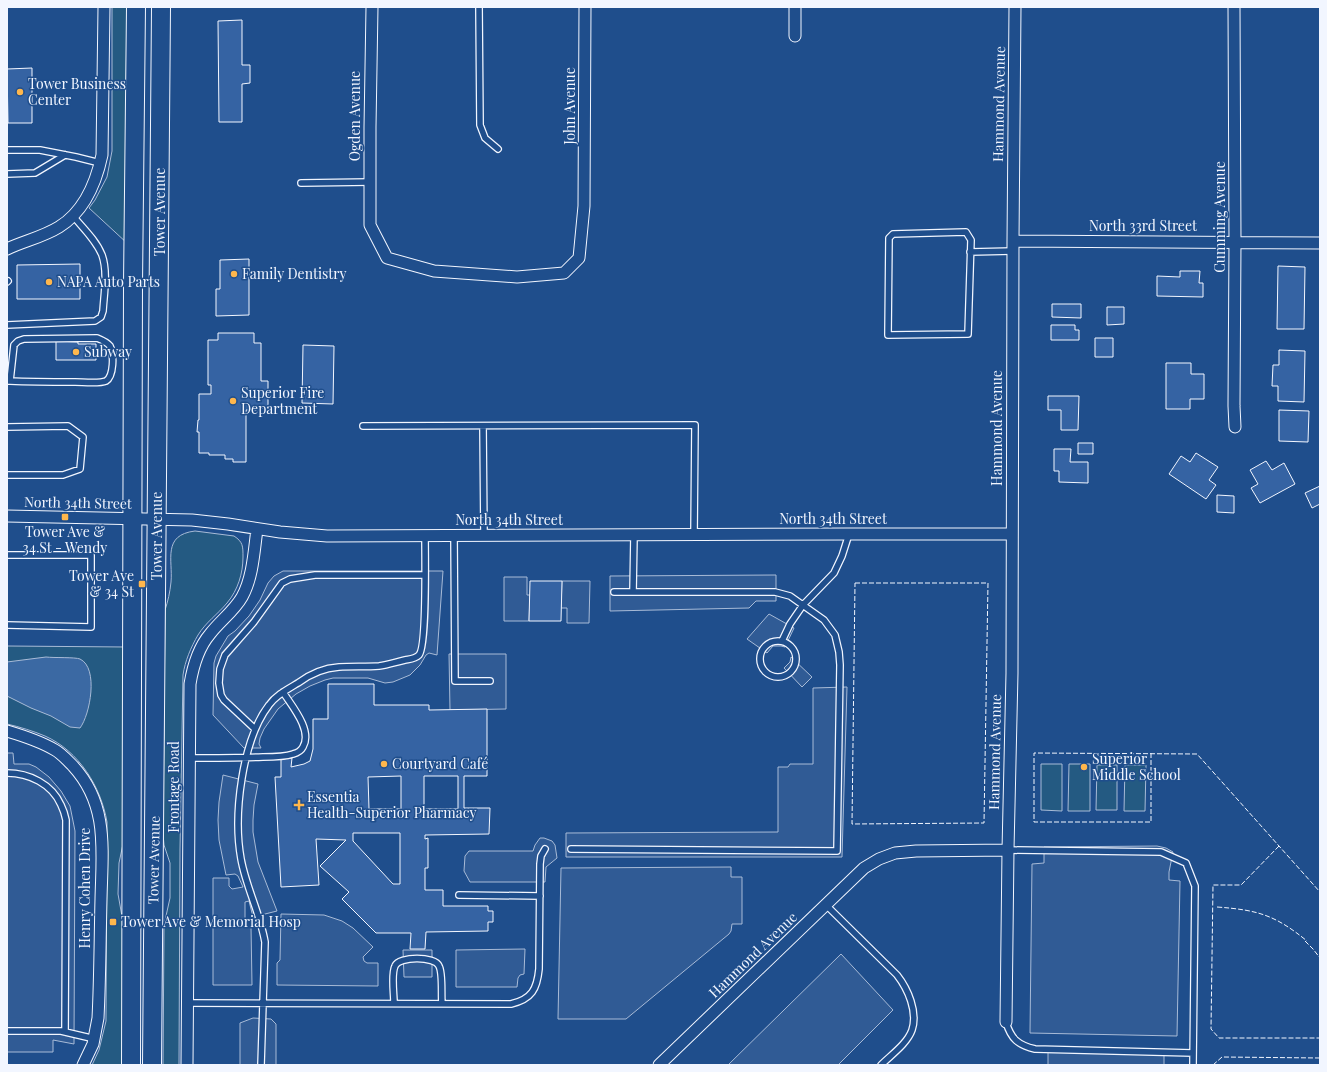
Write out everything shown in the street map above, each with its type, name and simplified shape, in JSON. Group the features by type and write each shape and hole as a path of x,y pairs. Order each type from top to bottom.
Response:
{"main road":[{"name":"Tower Avenue","path":"131,1065 132,519 136,7"},
{"name":"Tower Avenue","path":"152,1065 161,7"}],"street":[{"path":"7,249 58,228 86,200 96,179 102,154 104,128 104,7"},
{"name":"Ogden Avenue","path":"370,225 372,7"},
{"name":"John Avenue","path":"370,225 387,258 434,271 517,277 564,273 579,258 584,206 585,7"},
{"path":"795,7 795,36"},
{"name":"Hammond Avenue","path":"1006,1022 1012,673 1015,7"},
{"name":"Cumming Avenue","path":"1234,7 1235,428"},
{"name":"North 33rd Street","path":"1013,246 1320,242"},
{"name":"North 34th Street","path":"7,516 157,519 215,522 298,534 327,536 1012,534"},
{"name":"Frontage Road","path":"187,1065 190,684 195,662 203,643 241,599 246,588 257,528"},
{"name":"Henry Cohen Drive","path":"7,731 29,738 56,751 82,778 93,795 96,804 100,823 102,858 99,1009 95,1038 83,1065"},
{"name":"Hammond Avenue","path":"659,1065 864,868 879,859 894,853 916,851 1008,850"}],"lane":[{"path":"479,7 480,125 485,138 498,149"},
{"path":"7,150 40,150 100,163"},
{"path":"7,174 35,173 65,155"},
{"path":"301,183 370,182"},
{"path":"7,325 95,321 100,317 103,311 105,270 102,256 93,239 72,215"},
{"path":"966,232 971,240 970,252 968,334 888,335 889,238 893,234 966,232"},
{"path":"970,252 1013,246"},
{"path":"97,338 104,340 112,352 112,372 110,377 105,381 8,381 14,345 18,341 24,339 97,338"},
{"path":"363,426 695,425 694,535"},
{"path":"7,427 68,426 83,437 80,469 63,475 7,475"},
{"path":"483,426 484,535"},
{"path":"782,641 790,624 803,605 834,573 842,556 849,534"},
{"path":"261,1065 266,942 262,925 247,882 241,859 238,835 239,798 252,735 259,720 270,703 283,692 309,675 332,667 379,666 413,659 420,654 422,649 425,535"},
{"path":"454,535 455,681 490,681"},
{"path":"633,592 634,535"},
{"path":"7,555 91,555 91,628 7,626"},
{"path":"255,729 224,700 221,695 219,683 220,669 225,655 254,622 282,583 290,579 315,575 425,575"},
{"path":"571,849 837,851 840,665 835,635 824,620 790,596 775,592 614,592"},
{"path":"782,641 788,643 792,647 797,658 794,670 790,674 778,678 767,674 760,664 760,657 765,646 770,643 782,641"},
{"path":"189,758 247,758 279,756 294,754 300,751 304,746 305,734 302,723 283,692"},
{"path":"7,773 35,778 44,784 54,793 61,804 66,820 65,1032"},
{"path":"188,1003 511,1004 521,1002 529,996 538,982 540,860 545,849"},
{"path":"1008,850 1161,852 1186,863 1196,886 1193,1065"},
{"path":"459,895 540,896"},
{"path":"826,906 897,975 910,1000 913,1018 912,1030 905,1041 881,1065"},
{"path":"394,1003 394,967 397,962 403,959 431,959 438,962 440,968 442,1003"},
{"path":"1006,1022 1009,1031 1016,1041 1025,1047 1035,1049 1193,1053"},
{"path":"7,1030 65,1032 95,1038"}],"shaded area":[{"path":"112,7 129,7 128,244 89,208 107,177 112,151"},
{"path":"195,531 234,536 242,545 243,563 241,575 234,593 198,635 189,654 183,675 180,850 179,1065 163,1065 164,925 170,898 170,863 164,845 163,834 165,610 171,586 171,550 173,543 185,533"},
{"path":"283,571 443,571 437,655 429,653 410,675 393,682 385,683 368,678 333,678 310,686 296,694 278,709 264,729 260,738 259,744 261,748 244,748 213,715 214,663 216,656 228,636 235,631 249,616 260,600 268,583 274,576"},
{"path":"776,575 776,601 756,601 749,608 610,611 610,576"},
{"path":"504,577 527,577 527,595 530,595 529,621 504,621"},
{"path":"562,581 590,581 589,623 567,623 567,608 561,608"},
{"path":"769,614 794,628 785,647 773,646 767,653 747,639"},
{"path":"7,646 126,647 123,844 119,863 118,894 123,922 124,1065 92,1065 99,1050 106,1021 107,822 104,809 94,783 78,761 68,751 45,736 7,724"},
{"path":"449,654 506,654 506,709 450,710"},
{"path":"46,657 77,658 86,664 91,681 91,692 87,713 80,728 70,727 51,716 7,696 7,662"},
{"path":"791,657 812,677 802,687 784,668 790,662"},
{"path":"847,687 842,857 566,857 566,833 778,832 778,767 788,767 790,764 813,764 813,688"},
{"path":"7,753 13,753 14,764 29,764 36,767 49,777 61,791 70,806 75,831 74,1044 53,1040 53,1052 7,1052"},
{"path":"1041,764 1062,764 1062,811 1041,810"},
{"path":"1069,764 1090,764 1090,811 1068,811"},
{"path":"1097,765 1117,765 1117,810 1096,810"},
{"path":"1125,765 1146,765 1145,811 1124,811"},
{"path":"223,775 258,784 254,805 253,832 258,862 277,911 253,917 249,901 245,902 245,926 251,927 252,985 213,985 213,878 229,878 229,886 232,889 243,887 238,876 235,874 226,875 219,840 219,802"},
{"path":"540,838 552,841 555,845 557,858 546,867 545,882 470,882 464,871 465,856 469,851 533,851"},
{"path":"1157,846 1166,848 1173,852 1169,880 1180,881 1177,1036 1030,1033 1032,864 1044,863 1044,847"},
{"path":"731,867 731,877 742,877 742,924 732,924 729,934 626,1019 558,1019 561,868"},
{"path":"281,914 324,915 342,921 353,928 373,947 363,957 364,961 367,963 378,963 378,986 277,985 277,963 280,960"},
{"path":"525,949 524,974 520,975 518,978 517,987 456,987 456,950"},
{"path":"403,950 432,950 432,977 404,977"},
{"path":"841,954 893,1010 838,1065 728,1065"},
{"path":"253,1018 271,1019 276,1024 276,1065 240,1065 240,1023"},
{"path":"1048,1050 1164,1052 1164,1065 1048,1065"}],"building":[{"path":"242,20 242,65 250,65 250,83 242,84 242,122 219,122 218,21"},
{"name":"Tower Business Center","path":"32,68 32,123 8,123 7,69"},
{"name":"Family Dentistry","path":"249,259 249,315 216,316 216,289 220,289 220,260"},
{"name":"NAPA Auto Parts","path":"80,264 80,299 17,299 17,265"},
{"path":"1278,266 1305,267 1304,329 1277,329"},
{"path":"1180,271 1200,271 1199,283 1203,283 1203,297 1157,296 1157,276 1180,277"},
{"path":"1052,304 1081,304 1081,318 1052,317"},
{"path":"1107,307 1124,307 1124,324 1107,325"},
{"path":"1051,325 1075,325 1075,330 1079,330 1079,340 1051,340"},
{"name":"Superior Fire Department","path":"218,333 254,333 254,343 261,343 261,381 268,381 268,408 261,408 261,410 246,410 246,462 233,462 233,459 225,459 225,455 209,455 209,453 199,453 199,432 197,432 199,420 199,394 211,394 211,385 208,385 208,340 218,340"},
{"path":"1095,338 1113,338 1113,357 1095,357"},
{"name":"Subway","path":"56,341 78,342 78,344 96,344 96,360 56,360"},
{"path":"303,345 334,346 333,404 302,403"},
{"path":"1279,350 1305,351 1304,402 1278,401 1278,386 1272,386 1273,365 1279,365"},
{"path":"1166,363 1191,363 1191,374 1204,374 1204,399 1190,399 1190,409 1166,409"},
{"path":"1048,396 1079,396 1078,430 1061,430 1061,410 1048,410"},
{"path":"1279,410 1309,411 1308,442 1279,441"},
{"path":"1078,443 1093,443 1093,454 1078,454"},
{"path":"1054,449 1071,449 1070,462 1088,462 1088,483 1059,482 1059,471 1054,471"},
{"path":"1196,453 1218,467 1209,480 1216,485 1206,499 1169,474 1181,456 1190,462"},
{"path":"1266,461 1272,470 1284,463 1295,484 1260,503 1251,488 1258,484 1250,470"},
{"path":"1320,486 1320,504 1312,508 1305,493"},
{"path":"1217,495 1234,496 1234,513 1217,512"},
{"path":"530,581 562,581 561,621 529,621"},
{"path":"328,684 374,684 374,705 429,705 429,710 487,709 487,776 464,776 464,808 490,808 489,834 425,835 425,839 428,838 428,868 425,868 425,890 443,890 443,906 488,906 488,911 493,911 493,922 488,922 488,931 426,932 425,949 410,949 411,933 376,933 342,899 349,892 320,866 346,840 316,839 319,885 281,887 275,777 281,777 281,759 292,758 291,767 310,761 313,749 313,719 328,719","holes":["401,776 401,809 369,809 368,777","424,776 458,776 458,809 424,809","353,833 400,833 400,884 393,884 353,841"]}],"fence":[{"path":"855,583 988,583 984,823 852,824 855,583"},
{"path":"1151,753 1151,822 1034,822 1034,753 1197,754 1320,892"},
{"path":"1279,846 1241,885 1213,885 1211,1029 1219,1038 1320,1038"},
{"path":"1217,907 1244,910 1265,915 1285,925 1307,941"},
{"path":"1305,941 1320,958"},
{"path":"1213,1065 1222,1057 1320,1058"}],"place":[{"name":"Tower Business Center","path":"20,92"},
{"name":"Family Dentistry","path":"234,274"},
{"name":"NAPA Auto Parts","path":"49,282"},
{"name":"Subway","path":"76,352"},
{"name":"Superior Fire Department","path":"233,401"},
{"name":"Tower Ave & 34 St - Wendy","path":"65,517"},
{"name":"Tower Ave & 34 St","path":"142,584"},
{"name":"Courtyard Café","path":"384,764"},
{"name":"Superior Middle School","path":"1084,767"},
{"name":"Essentia Health-Superior Pharmacy","path":"299,805"},
{"name":"Tower Ave & Memorial Hosp","path":"113,922"}]}
